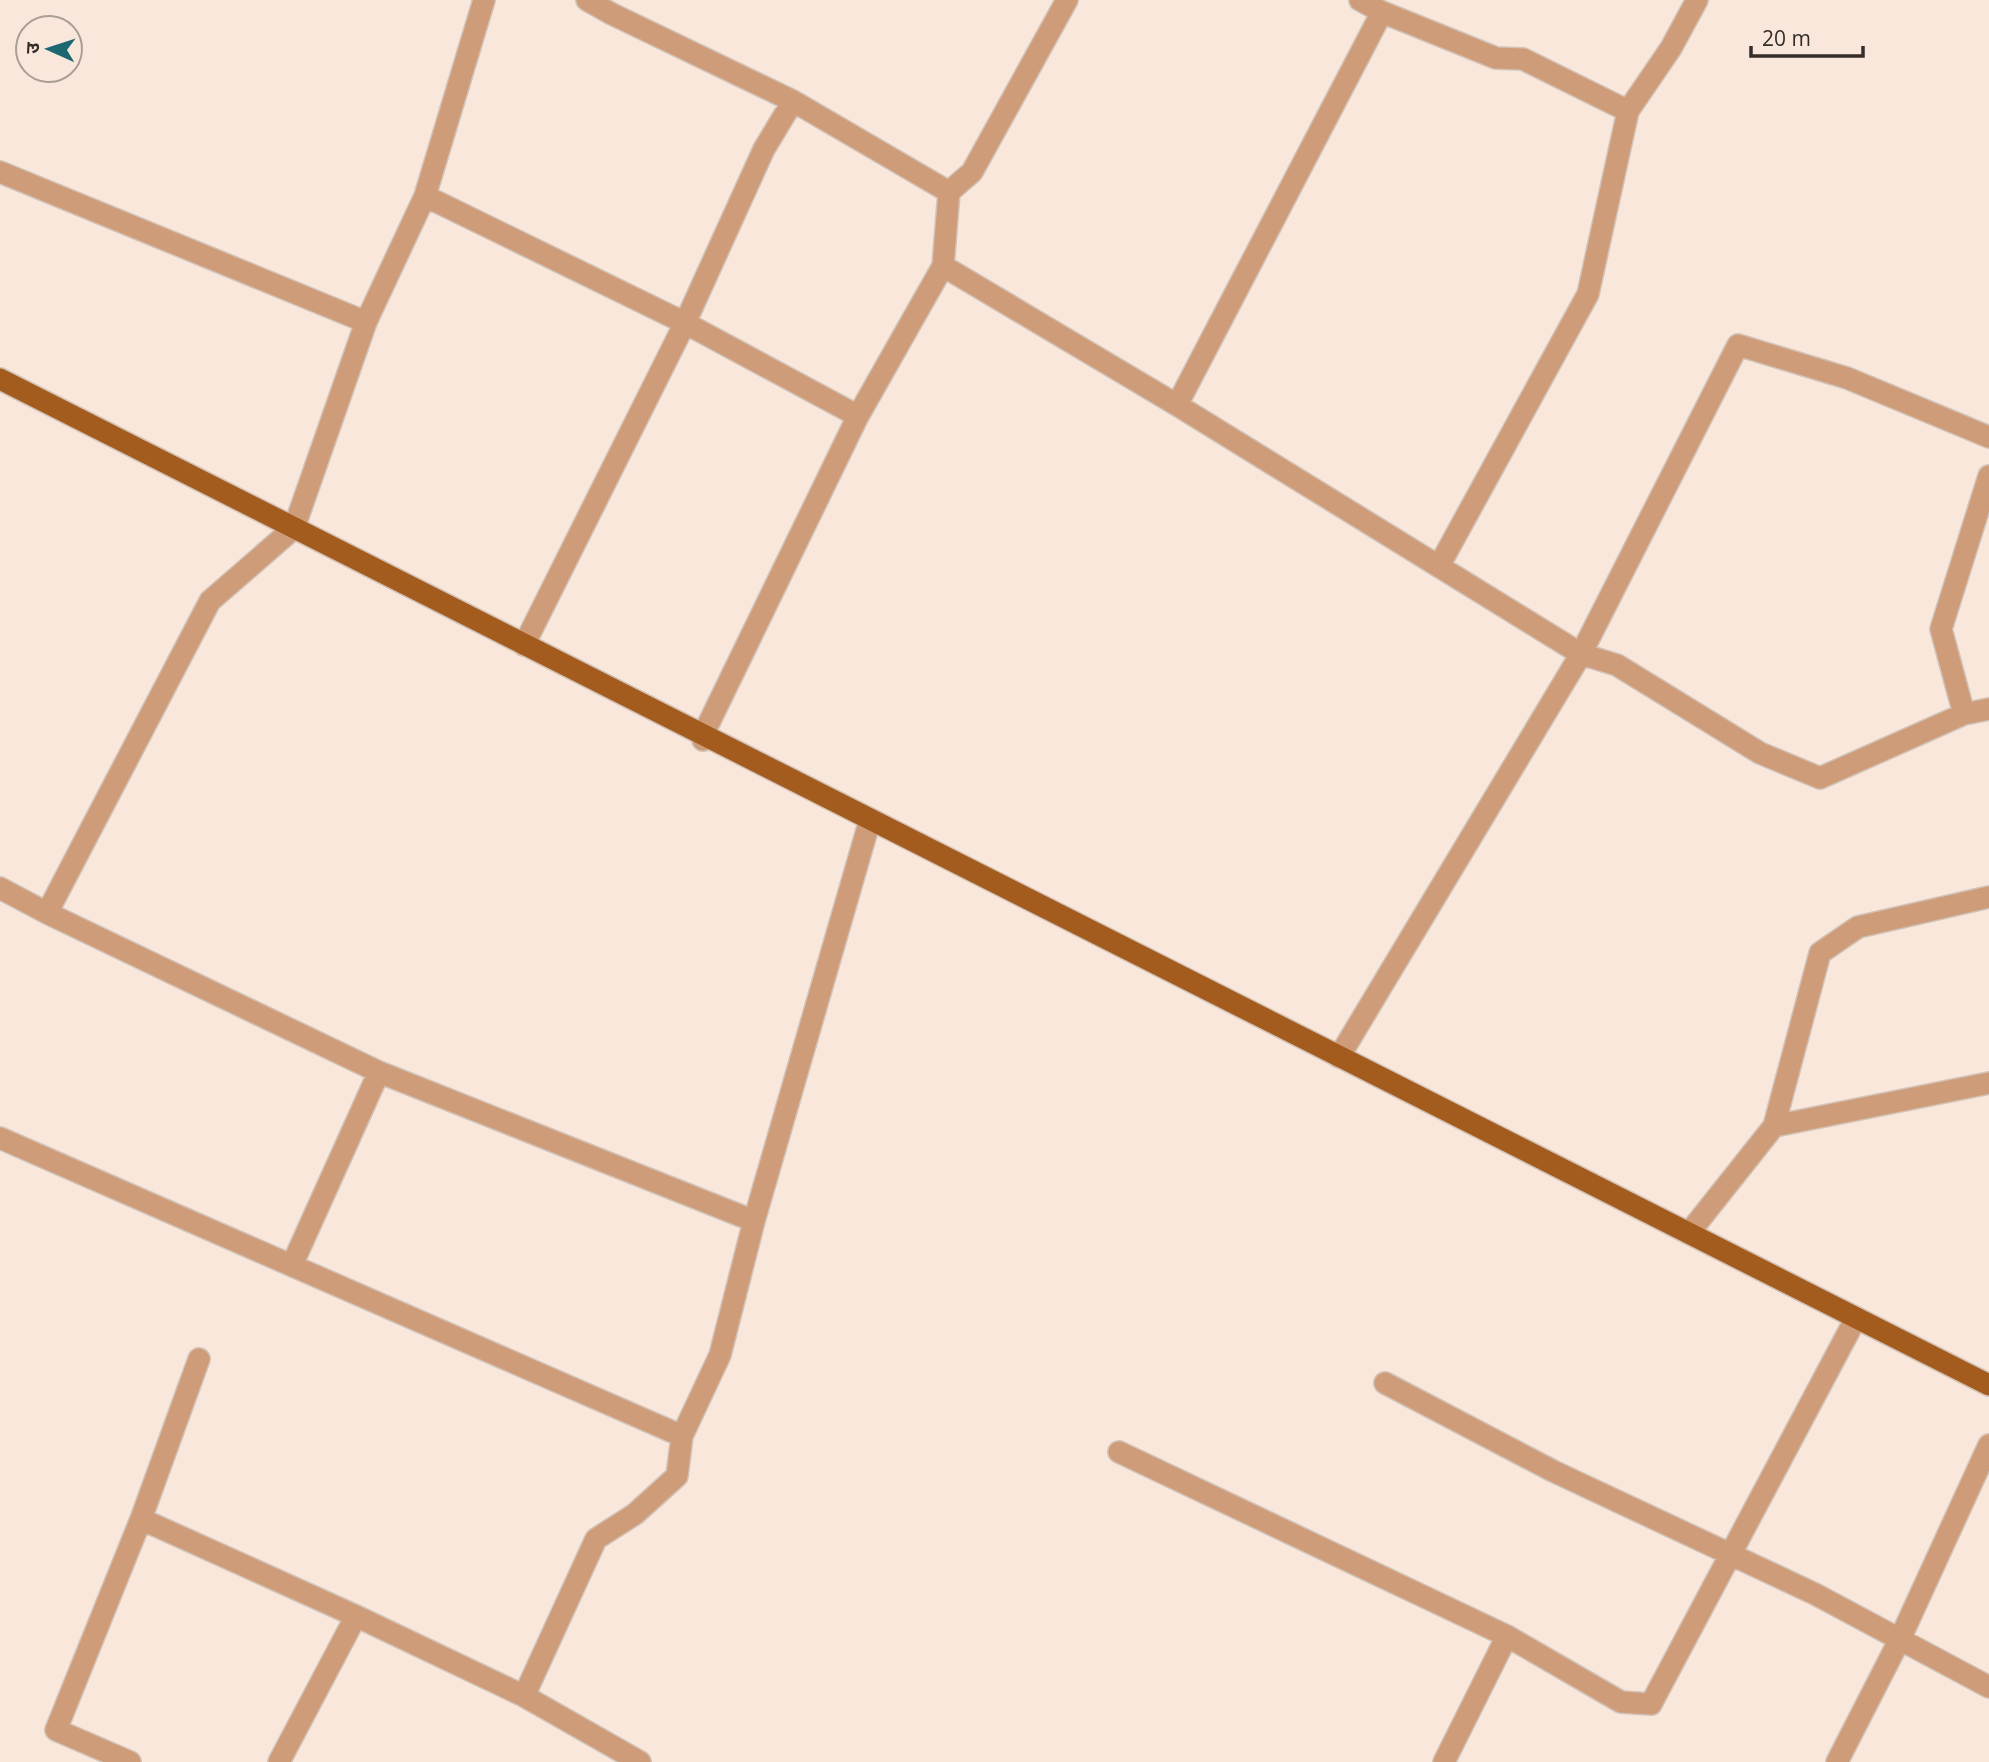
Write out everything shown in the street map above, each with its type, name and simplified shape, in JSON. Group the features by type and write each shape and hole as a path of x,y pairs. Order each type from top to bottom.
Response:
{"main road":[{"path":"0,379 703,738 1989,1385"}],"street":[{"path":"47,913 210,601 294,528 366,322 425,196 484,0"},
{"path":"587,0 793,101 949,192"},
{"path":"703,738 858,416 943,266 949,192 972,172 1067,0"},
{"path":"1360,0 1382,12 1496,58 1523,59 1628,111"},
{"path":"1439,566 1588,293 1628,111 1671,48 1697,0"},
{"path":"1177,405 1382,12"},
{"path":"524,645 685,323 764,149 793,101"},
{"path":"0,172 366,322"},
{"path":"425,196 685,323 858,416"},
{"path":"943,266 1177,405 1581,654 1617,665 1760,752 1820,778 1964,714 1989,709"},
{"path":"1339,1057 1581,654 1738,345 1847,378 1989,437"},
{"path":"1964,714 1941,629 1989,476"},
{"path":"524,1696 597,1539 635,1514 677,1476 682,1436 720,1355 754,1221 870,820"},
{"path":"0,888 379,1072 754,1221"},
{"path":"1689,1233 1774,1126 1820,953 1858,927 1989,897"},
{"path":"292,1265 379,1072"},
{"path":"1774,1126 1989,1083"},
{"path":"0,1139 682,1436"},
{"path":"1119,1452 1507,1636 1621,1702 1651,1704 1856,1318"},
{"path":"130,1762 56,1730 141,1519 199,1359"},
{"path":"1385,1383 1553,1471 1815,1594 1989,1687"},
{"path":"1837,1762 1900,1639 1989,1445"},
{"path":"141,1519 356,1616 524,1696 640,1762"},
{"path":"279,1762 356,1616"},
{"path":"1444,1762 1507,1636"}]}
